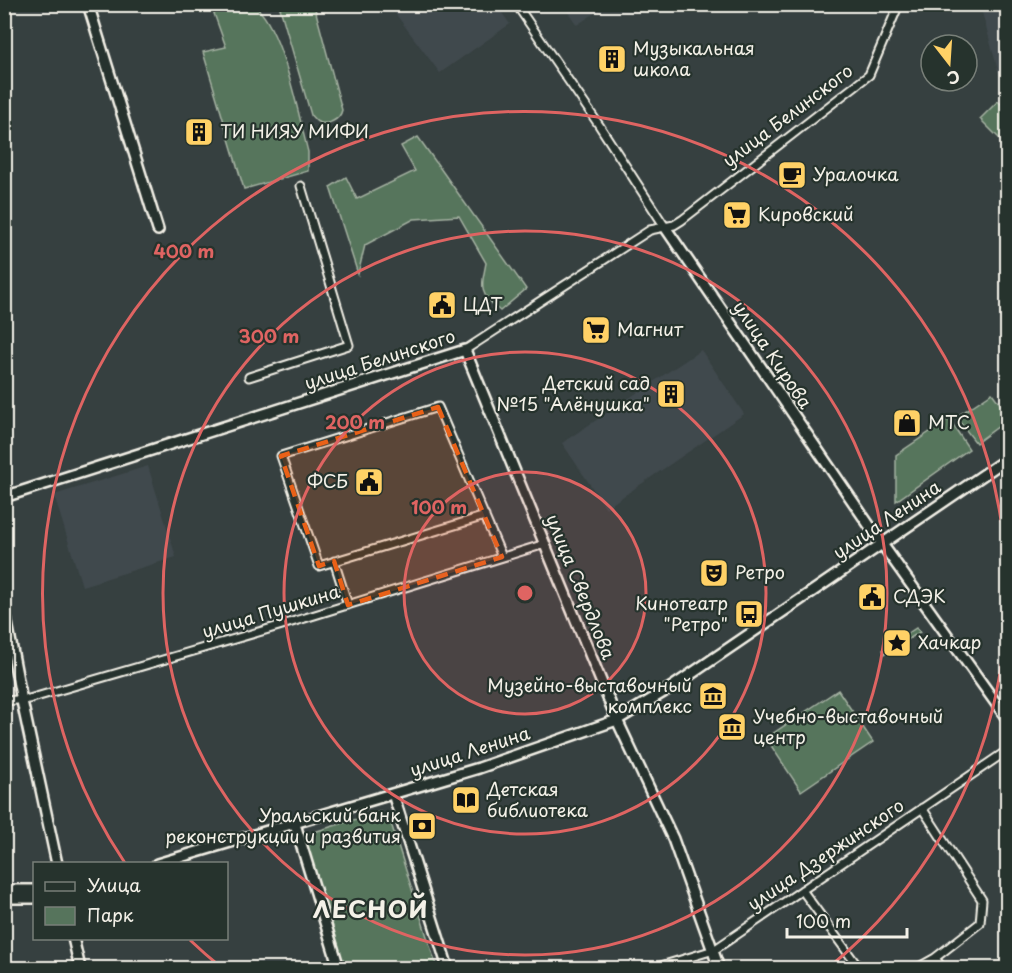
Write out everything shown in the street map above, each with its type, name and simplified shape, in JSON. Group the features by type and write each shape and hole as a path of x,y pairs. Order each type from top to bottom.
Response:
{"street":[{"path":"88,4 158,230"},
{"name":"улица Кирова","path":"516,4 883,546 1008,720"},
{"name":"улица Белинского","path":"4,497 465,350 650,230 674,225 682,220 859,83 869,75 899,4"},
{"path":"249,377 349,345 301,186"},
{"name":"улица Свердлова","path":"465,350 618,722 673,839 719,969"},
{"path":"484,516 319,566 281,456 438,406 502,557"},
{"name":"улица Ленина","path":"165,862 296,826 480,770 618,722 883,546 1008,458"},
{"path":"883,546 1008,464"},
{"name":"улица Пушкина","path":"4,701 22,701 545,544"},
{"path":"333,561 348,605"},
{"path":"4,607 57,862"},
{"name":"улица Дзержинского","path":"654,969 714,950 1008,750"},
{"path":"394,796 448,969"},
{"path":"917,969 980,923 982,900 922,808"},
{"path":"296,826 339,969"},
{"path":"182,862 203,853"},
{"path":"4,891 33,890"},
{"path":"802,890 860,969"},
{"path":"4,898 33,898"},
{"path":"73,940 80,969"},
{"path":"935,958 942,969"}],"highlighted area":[{"path":"438,407 502,557 348,605 334,561 319,566 281,456"}],"shaded area":[{"path":"389,5 496,5 510,24 440,73"},
{"path":"563,5 607,5 577,25"},
{"path":"980,5 1007,5 1007,81 999,74"},
{"path":"701,350 744,414 606,508 562,443"},
{"path":"148,466 176,557 82,586 54,495"}],"green space":[{"path":"248,4 257,8 266,20 275,36 295,97 308,152 308,171 244,189 203,52 226,47 211,5"},
{"path":"281,5 314,5 342,110 339,117 333,121 317,122 311,116"},
{"path":"998,101 1007,110 1007,146 980,119"},
{"path":"418,137 526,289 500,311 485,295 483,279 486,263 459,216 414,219 365,245 358,274 330,187 346,177 357,199 415,171 401,146"},
{"path":"992,393 1007,413 1007,420 976,443 956,417"},
{"path":"949,419 969,449 896,501 896,455"},
{"path":"916,628 920,632 885,654 883,650"},
{"path":"838,690 873,742 801,791 766,738"},
{"path":"380,812 382,819 389,817 437,968 343,968 304,844 310,842 307,834"}],"place":[{"name":"Музыкальная школа","path":"612,59"},
{"name":"ТИ НИЯУ МИФИ","path":"199,132"},
{"name":"Уралочка","path":"792,175"},
{"name":"Кировский","path":"737,215"},
{"name":"ЦДТ","path":"442,305"},
{"name":"Магнит","path":"596,330"},
{"name":"Детский сад №15 \"Алёнушка\"","path":"671,394"},
{"name":"МТС","path":"907,423"},
{"name":"ФСБ","path":"369,482"},
{"name":"Ретро","path":"714,573"},
{"name":"СДЭК","path":"872,597"},
{"name":"Кинотеатр \"Ретро\"","path":"749,614"},
{"name":"Хачкар","path":"897,643"},
{"name":"Музейно-выставочный комплекс","path":"713,696"},
{"name":"Учебно-выставочный центр","path":"732,727"},
{"name":"Детская библиотека","path":"466,800"},
{"name":"Уральский банк реконструкции и развития","path":"422,826"}],"district":[{"name":"ЛЕСНОЙ","path":"371,910"}]}
